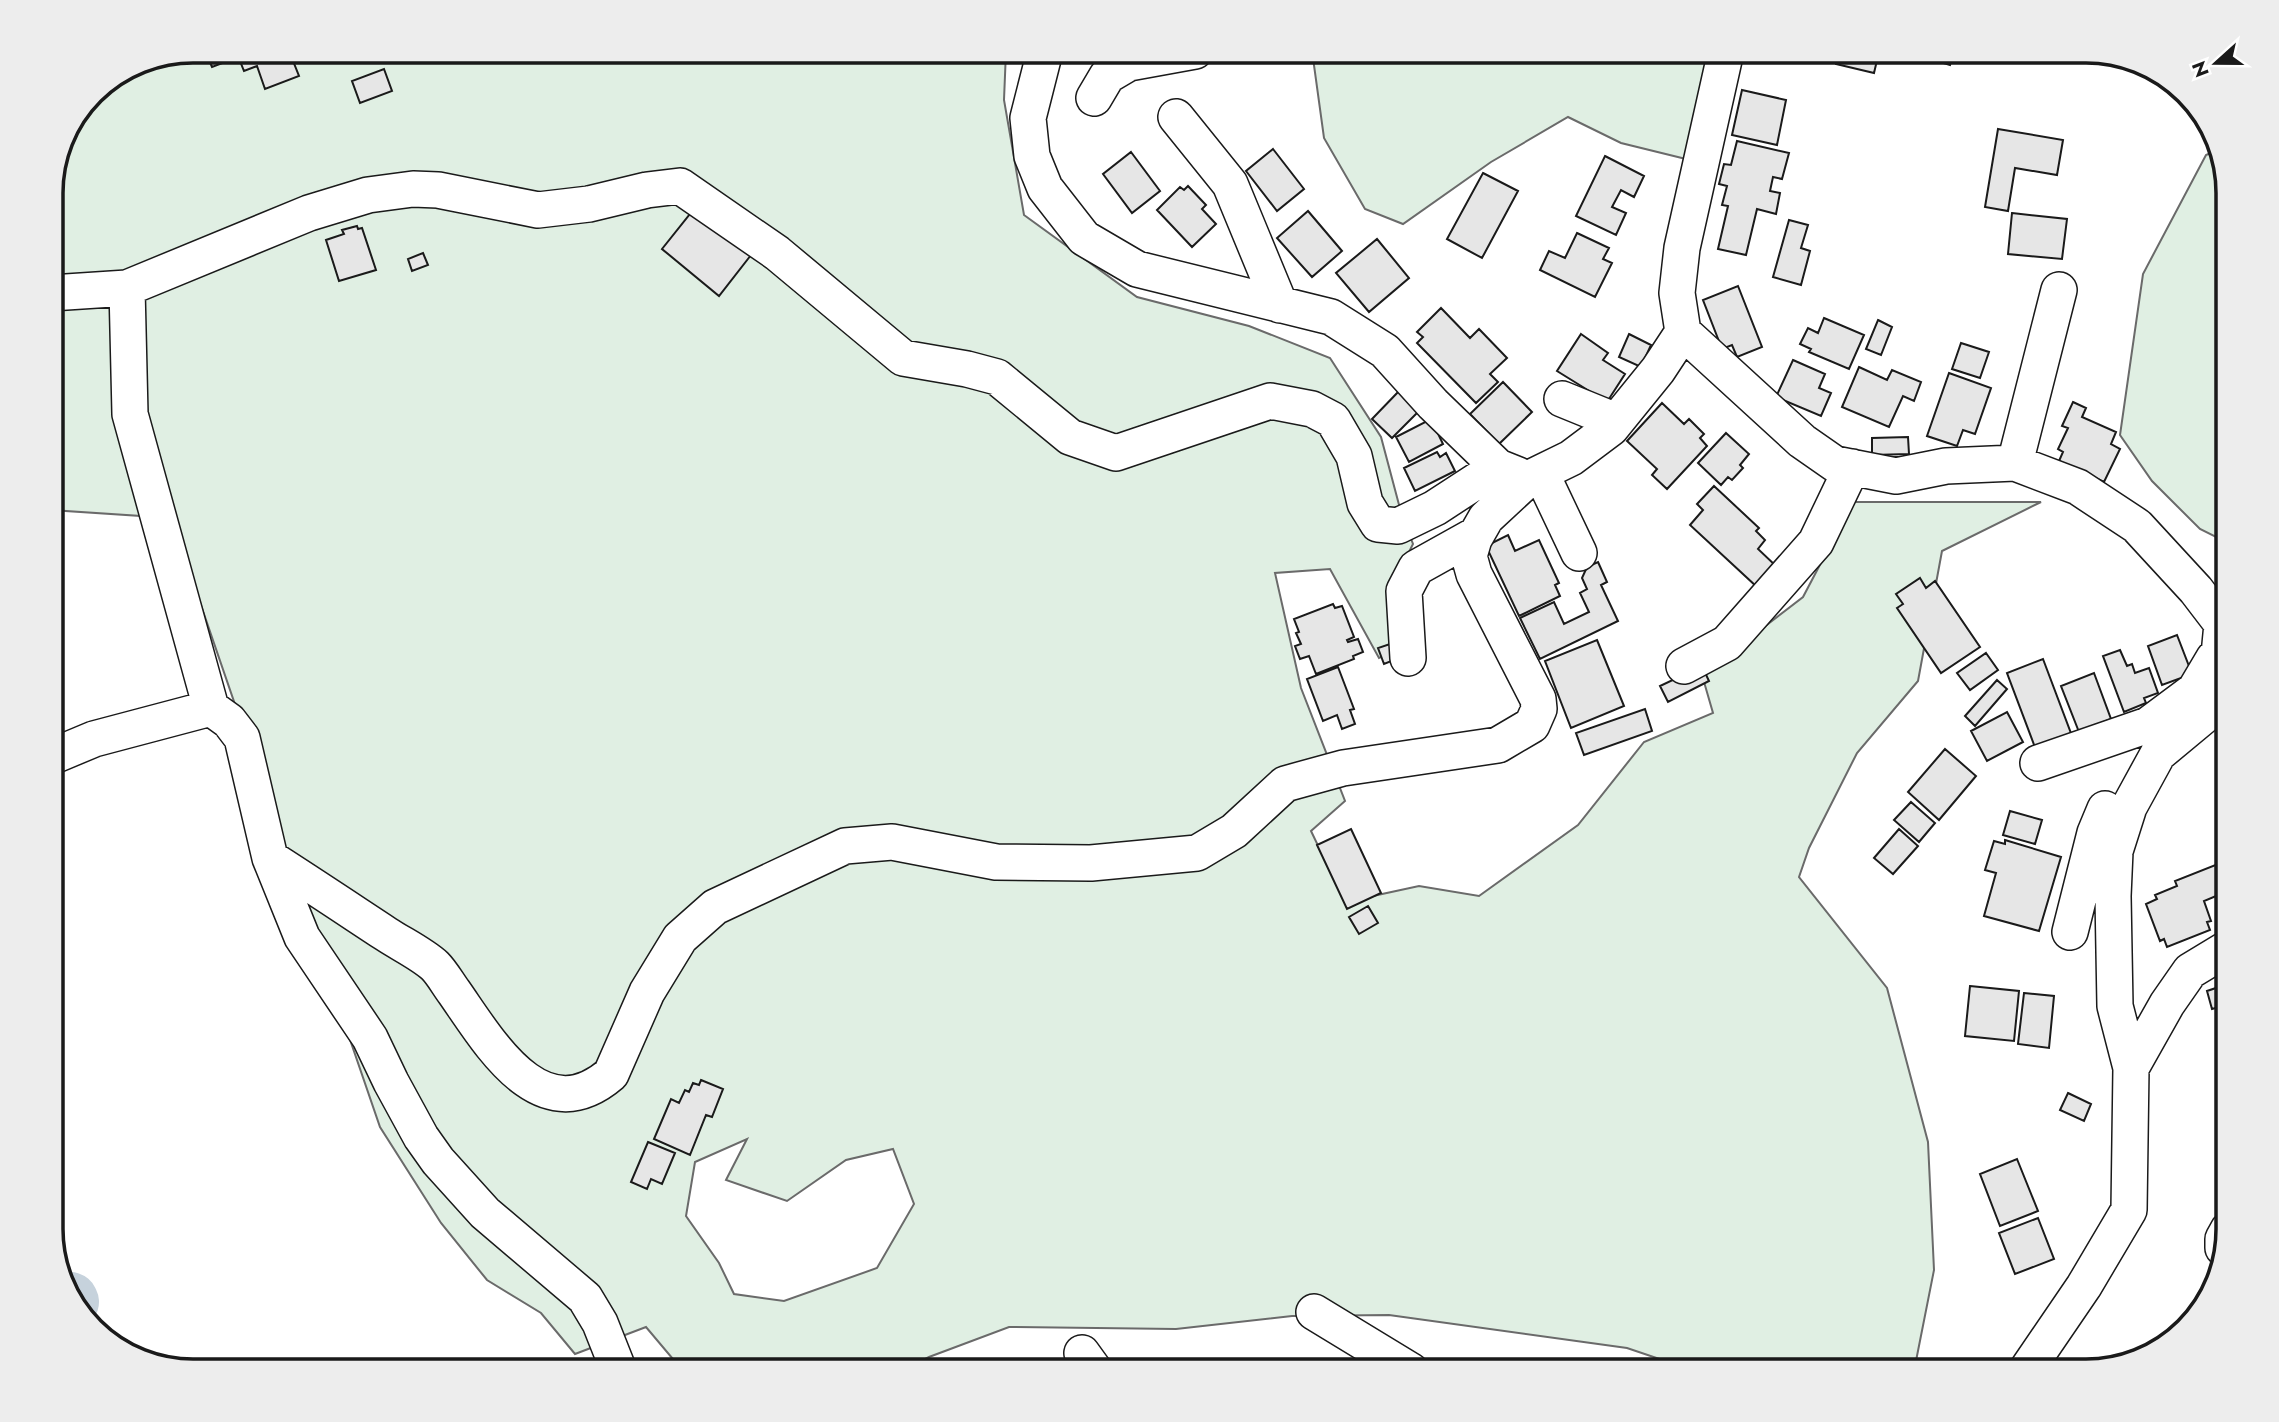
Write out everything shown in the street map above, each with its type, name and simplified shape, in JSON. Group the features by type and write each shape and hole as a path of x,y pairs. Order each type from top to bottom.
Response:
{"street":[{"path":"1042,63 1028,118 1032,156 1045,188 1084,238 1137,269 1331,317 1385,351 1433,404 1522,473 1578,553"},
{"path":"1094,98 1107,76 1129,63"},
{"path":"1723,63 1682,248 1677,293 1683,332 1802,441 1835,464 1896,476 1946,466 2015,463 2078,486 2137,526 2196,590 2216,620"},
{"path":"1176,117 1230,184 1280,304"},
{"path":"63,292 127,288 309,213 368,195 413,189 438,190 538,210 589,204 647,190 680,186 777,253 903,358 997,377 1070,437 1116,453 1270,401 1312,409 1332,420 1353,457 1365,503 1378,524 1398,526 1522,473 1571,458 1616,421 1658,370 1683,332"},
{"path":"127,288 130,414 211,708 229,721 242,738 270,858 302,937 370,1038 421,1137 438,1161 485,1213 585,1298 600,1323 614,1359"},
{"path":"2015,463 2059,290"},
{"path":"1562,399 1616,421"},
{"path":"1684,666 1727,643 1816,542 1852,467"},
{"path":"270,858 435,966 492,1047 521,1076 538,1088 556,1093 576,1093 601,1082 611,1074 647,992 680,938 715,908 845,846 892,842 996,862 1091,863 1197,853 1234,831 1285,784 1343,768 1498,745 1532,725 1539,709 1538,699 1474,574 1469,556 1486,518 1522,473"},
{"path":"1408,658 1404,591 1416,568 1477,534"},
{"path":"2038,763 2148,725 2195,690 2216,648"},
{"path":"2034,1359 2084,1286 2129,1210 2131,1068 2115,1006 2115,851 2129,807 2158,754 2205,715 2216,689"},
{"path":"63,752 94,739 211,708"},
{"path":"2070,932 2095,833 2120,772 2148,725"},
{"path":"2131,1068 2167,1004 2190,971 2216,955"},
{"path":"1314,1311 1392,1359"}],"green space":[{"path":"193,63 1006,63 1004,100 1024,215 1137,297 1249,326 1330,358 1381,437 1402,516 1413,544 1391,588 1407,645 1379,658 1330,569 1275,573 1301,688 1345,801 1311,831 1345,902 1419,886 1479,896 1578,825 1644,742 1713,713 1702,675 1803,597 1853,502 2041,502 1942,551 1918,681 1857,753 1809,848 1799,877 1887,988 1928,1142 1934,1270 1916,1359 1660,1359 1627,1348 1389,1315 1292,1316 1176,1329 1009,1327 925,1359 673,1359 646,1327 575,1354 541,1313 487,1280 441,1223 380,1127 171,518 63,511 63,184 67,159 76,135 107,95 128,80 159,67","holes":["747,1139 726,1180 787,1201 846,1160 893,1149 914,1204 877,1268 784,1301 734,1294 719,1263 686,1216 695,1162"]},
{"path":"1314,63 1708,63 1690,160 1621,143 1568,117 1491,162 1403,224 1365,209 1324,138"},
{"path":"2210,153 2216,184 2216,537 2200,529 2152,481 2120,435 2143,274 2206,155"}],"building":[{"path":"241,63 294,63 299,76 265,89 257,66 244,71"},
{"path":"1836,63 1876,63 1874,73"},
{"path":"384,69 392,91 360,103 352,81"},
{"path":"1742,90 1786,100 1777,145 1732,135"},
{"path":"1998,129 2063,140 2057,175 2015,168 2008,211 1985,207"},
{"path":"1737,141 1789,153 1782,179 1773,177 1770,191 1780,193 1776,214 1757,209 1746,255 1718,249 1728,206 1722,205 1727,186 1719,184 1724,164 1731,165"},
{"path":"1273,149 1304,189 1277,211 1246,171"},
{"path":"1131,152 1160,191 1132,213 1103,174"},
{"path":"1605,156 1644,176 1634,197 1621,190 1612,207 1626,213 1616,235 1576,216"},
{"path":"1483,173 1518,191 1482,258 1447,239"},
{"path":"1188,186 1206,205 1202,209 1216,224 1192,247 1157,210 1180,187 1184,190"},
{"path":"694,209 751,255 719,296 662,249"},
{"path":"1308,211 1342,251 1312,277 1277,238"},
{"path":"2012,213 2067,219 2062,259 2008,254"},
{"path":"1789,220 1808,225 1801,248 1810,251 1801,285 1773,277"},
{"path":"357,226 358,229 362,228 376,270 339,281 326,240 344,234 342,230"},
{"path":"1577,233 1609,248 1603,259 1612,263 1595,297 1540,270 1549,251 1565,258"},
{"path":"1377,239 1409,278 1369,312 1336,273"},
{"path":"423,253 428,265 412,271 408,259"},
{"path":"1738,286 1762,347 1737,357 1732,345 1722,349 1703,300"},
{"path":"1441,308 1470,338 1479,329 1507,358 1490,374 1498,382 1476,403 1417,343 1423,337 1417,332"},
{"path":"1824,318 1864,335 1849,369 1809,352 1811,349 1800,344 1808,328 1818,333"},
{"path":"1878,320 1892,327 1881,355 1866,349"},
{"path":"1581,334 1608,353 1603,360 1625,374 1607,402 1557,371"},
{"path":"1629,334 1651,345 1641,367 1619,357"},
{"path":"1961,343 1989,352 1980,378 1952,369"},
{"path":"1793,360 1825,374 1819,388 1831,393 1821,416 1776,397"},
{"path":"1859,367 1887,380 1892,370 1921,382 1914,401 1903,396 1889,427 1842,407"},
{"path":"1949,373 1991,388 1975,434 1963,430 1957,446 1927,436"},
{"path":"1503,382 1532,412 1499,444 1470,414"},
{"path":"1400,390 1420,410 1392,438 1372,419"},
{"path":"2073,402 2086,408 2082,417 2116,432 2111,444 2120,449 2104,482 2059,461 2063,452 2058,449 2068,428 2062,426"},
{"path":"1662,403 1684,424 1689,419 1704,434 1700,438 1707,446 1667,489 1652,475 1657,469 1627,441"},
{"path":"1431,419 1443,444 1409,462 1396,437"},
{"path":"1726,433 1749,454 1740,465 1743,468 1732,480 1728,477 1721,485 1698,463"},
{"path":"1908,437 1909,454 1872,455 1872,438"},
{"path":"1437,452 1440,457 1446,453 1455,471 1415,491 1404,468"},
{"path":"1714,486 1759,528 1756,531 1765,540 1758,549 1776,566 1757,587 1690,525 1703,510 1697,504"},
{"path":"1508,535 1515,551 1539,540 1559,583 1555,585 1560,596 1519,616 1486,546"},
{"path":"1598,562 1607,582 1601,585 1618,621 1540,659 1520,618 1554,602 1564,624 1589,612 1580,593 1587,589 1582,578 1587,567"},
{"path":"1920,578 1926,588 1935,581 1980,647 1941,673 1897,608 1903,604 1896,594"},
{"path":"1333,604 1335,608 1342,606 1354,637 1347,640 1348,642 1358,639 1363,652 1353,656 1354,659 1316,674 1309,656 1300,659 1295,646 1301,644 1294,619"},
{"path":"2177,635 2192,674 2162,685 2148,646"},
{"path":"1597,640 1624,706 1571,728 1545,661"},
{"path":"1393,643 1399,658 1384,664 1378,648"},
{"path":"2120,650 2127,666 2132,664 2135,673 2149,668 2158,693 2144,698 2146,703 2124,712 2103,656"},
{"path":"1986,653 1998,670 1970,690 1957,673"},
{"path":"2043,659 2072,736 2036,750 2007,673"},
{"path":"1702,666 1709,681 1668,702 1660,686"},
{"path":"1338,667 1354,709 1350,710 1355,724 1342,729 1337,715 1323,721 1307,679"},
{"path":"2094,673 2111,719 2079,732 2061,686"},
{"path":"1997,680 2007,689 1975,726 1965,716"},
{"path":"1645,709 1652,731 1584,755 1576,733"},
{"path":"2007,712 2023,742 1987,761 1971,731"},
{"path":"1945,749 1976,776 1939,820 1908,792"},
{"path":"1911,802 1935,823 1919,842 1894,820"},
{"path":"2010,811 2042,820 2035,844 2003,835"},
{"path":"1351,829 1381,893 1347,909 1317,845"},
{"path":"1899,829 1918,846 1893,874 1874,858"},
{"path":"2005,840 2061,857 2039,931 1984,916 1996,873 1985,870 1994,841 2005,844"},
{"path":"2216,865 2216,896 2204,901 2211,921 2207,922 2210,930 2167,947 2164,939 2160,941 2146,904 2157,899 2155,895 2177,886 2175,881"},
{"path":"1368,906 1378,923 1359,934 1349,917"},
{"path":"1970,986 2019,991 2014,1041 1965,1036"},
{"path":"2216,988 2216,1008 2212,1009 2207,991"},
{"path":"2024,993 2054,996 2049,1048 2018,1044"},
{"path":"701,1080 723,1089 712,1117 706,1115 690,1155 654,1139 671,1099 679,1103 685,1090 689,1092 693,1083 699,1085"},
{"path":"2068,1093 2091,1104 2084,1121 2060,1110"},
{"path":"648,1142 675,1153 662,1184 651,1179 647,1189 631,1182"},
{"path":"2017,1159 2038,1211 2000,1226 1980,1174"},
{"path":"2038,1218 2054,1259 2015,1274 1999,1233"}]}
